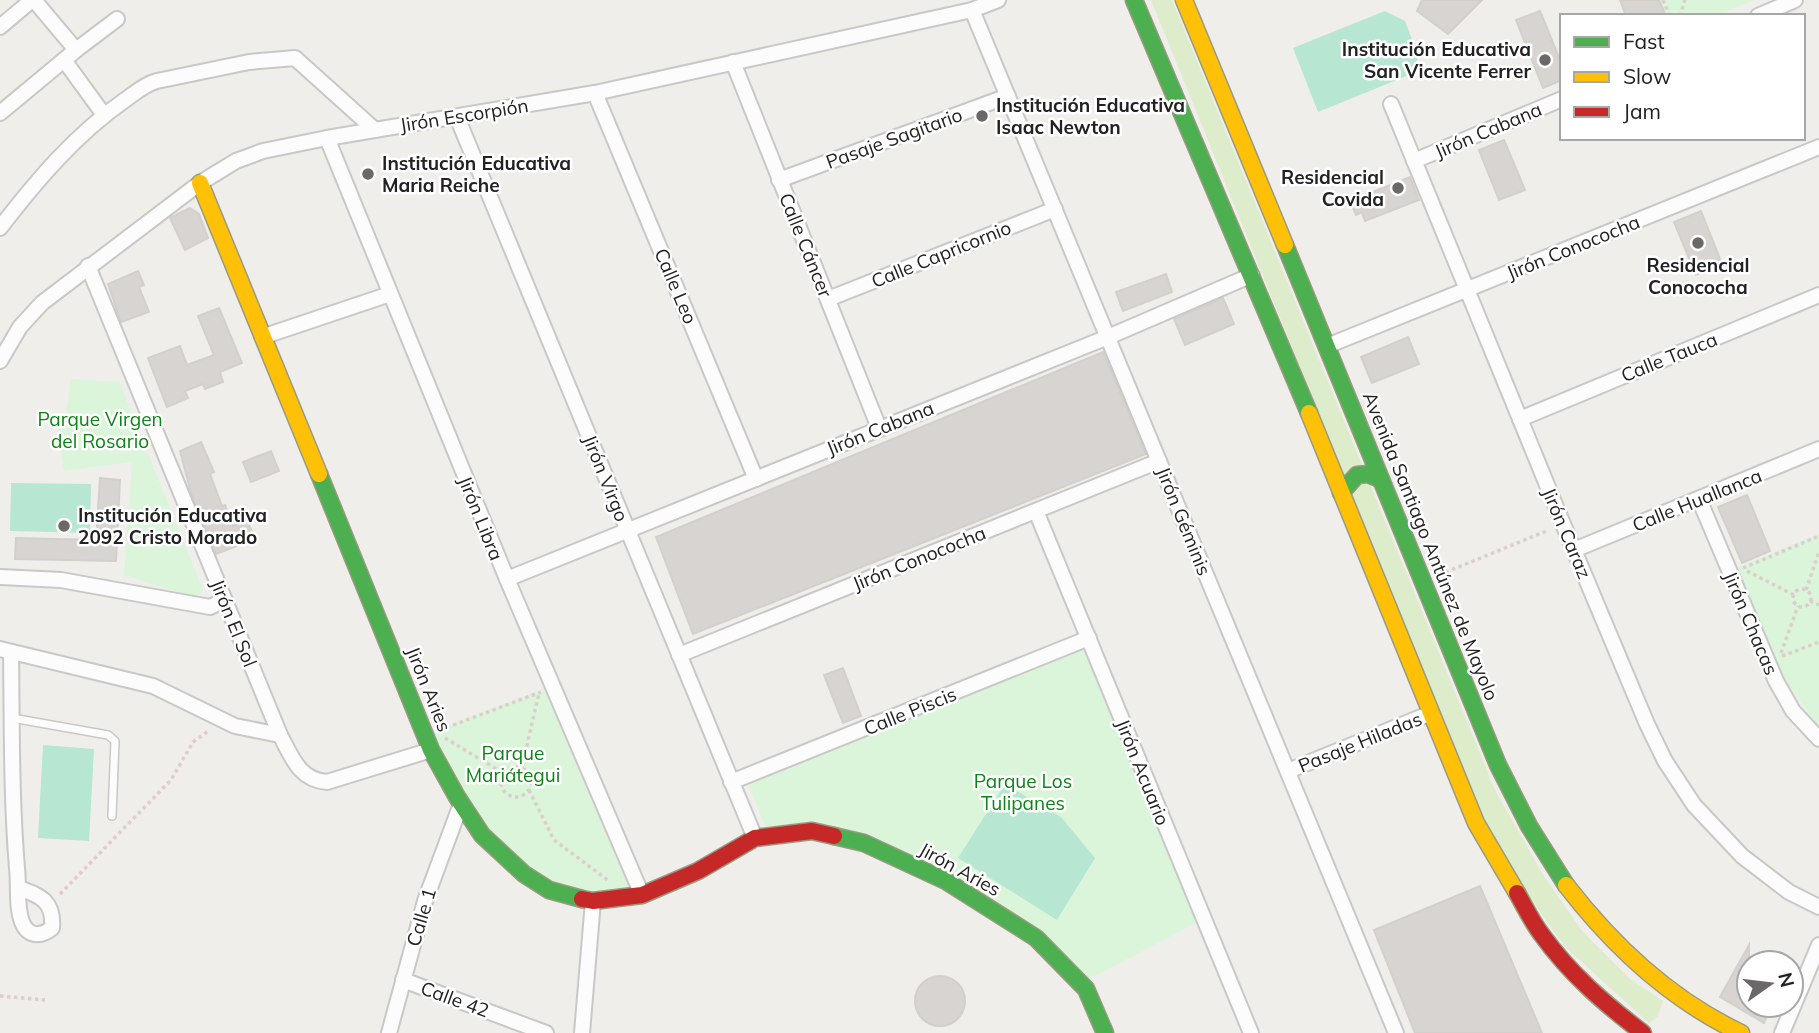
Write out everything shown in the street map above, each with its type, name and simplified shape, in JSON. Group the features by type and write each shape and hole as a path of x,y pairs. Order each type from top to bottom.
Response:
{"main road":[{"path":"1134,0 1252,275 1476,822 1540,933 1570,970 1603,1002 1643,1033"},
{"name":"Avenida Santiago Antúnez de Mayolo","path":"1184,0 1498,765 1526,822 1554,870 1587,914 1627,956 1684,1001 1741,1033"},
{"name":"Jirón Aries","path":"200,183 431,750 482,835 536,882 562,895 593,901 642,895 698,871 755,838 812,831 864,844 946,881 1036,938 1059,958 1086,989 1105,1033"},
{"path":"1332,471 1344,474 1355,472 1364,466 1371,456"},
{"path":"1341,493 1357,475 1368,474 1380,479"}],"street":[{"path":"0,27 33,0 76,50"},
{"name":"Jirón Escorpión","path":"0,361 9,342 31,313 88,266 200,183 236,160 263,151 327,138 595,93 972,10 998,0"},
{"path":"1763,14 1795,0"},
{"name":"Jirón Géminis","path":"972,10 1396,1033"},
{"path":"0,113 117,19"},
{"path":"0,228 42,174 104,116 153,82 233,65 291,57 299,59 375,130"},
{"path":"64,60 104,116"},
{"name":"Calle Cáncer","path":"733,62 879,428"},
{"name":"Calle Leo","path":"595,93 756,479"},
{"name":"Pasaje Sagitario","path":"779,180 1008,96"},
{"name":"Jirón Cabana","path":"1414,161 1560,100"},
{"name":"Jirón Caraz","path":"1391,104 1647,724 1684,793 1705,819 1742,856 1789,892 1819,907"},
{"name":"Jirón Virgo","path":"457,117 755,838"},
{"name":"Jirón Libra","path":"327,138 507,579 546,690 642,895"},
{"name":"Jirón Conococha","path":"1327,346 1819,147"},
{"name":"Calle Capricornio","path":"828,299 1055,209"},
{"name":"Jirón El Sol","path":"88,266 280,736 298,768 304,775 322,781 334,780 431,750"},
{"name":"Jirón Cabana","path":"507,579 1108,337 1252,275"},
{"path":"262,337 390,293"},
{"name":"Calle Tauca","path":"1520,419 1819,295"},
{"name":"Calle Huallanca","path":"1574,550 1819,449"},
{"name":"Jirón Conococha","path":"679,655 1159,461"},
{"name":"Jirón Chacas","path":"1699,499 1776,681 1793,711 1819,739"},
{"name":"Jirón Acuario","path":"1036,511 1251,1033"},
{"path":"0,577 61,580 210,607 225,600"},
{"name":"Calle Piscis","path":"732,782 1088,638"},
{"path":"19,888 14,836 12,717 5,650 153,686 235,726 280,736"},
{"name":"Pasaje Hiladas","path":"1288,771 1431,713"},
{"name":"Calle 1","path":"389,1033 425,901 461,804"},
{"path":"582,1033 593,901"},
{"path":"1782,1033 1819,945"},
{"name":"Calle 42","path":"403,980 546,1033"}],"lane":[{"path":"12,717 108,735 115,741 112,816"}],"path":[{"path":"1423,581 1563,524"},
{"path":"1794,595 1742,569 1819,536"},
{"path":"1806,590 1819,552"},
{"path":"1797,590 1806,590 1810,593 1811,601 1804,607 1798,606 1794,595 1797,590"},
{"path":"1811,601 1819,605"},
{"path":"1798,606 1779,657 1819,642"},
{"path":"522,767 546,690"},
{"path":"503,773 435,732 546,690"},
{"path":"60,894 171,780 193,743 224,721"},
{"path":"522,767 511,767 503,773 501,785 507,795 518,797 529,790"},
{"path":"522,767 530,777 529,790 554,840 616,886"},
{"path":"0,996 45,1000"}],"green space":[{"path":"1151,0 1172,0 1495,790 1545,878 1583,932 1630,979 1663,1001 1658,1016 1649,1023 1564,946 1518,881 1481,813"},
{"path":"1660,0 1754,0 1720,14 1666,14"},
{"path":"1385,11 1405,21 1418,55 1414,73 1318,112 1293,48"},
{"name":"Parque Virgen del Rosario","path":"71,379 119,382 203,590 196,598 124,575 132,462 64,471 58,430 64,429"},
{"path":"11,483 91,484 90,533 10,531"},
{"path":"1819,534 1819,727 1784,679 1736,568"},
{"name":"Parque Los Tulipanes","path":"1082,647 1200,921 1089,979 966,889 806,827 765,826 748,783"},
{"name":"Parque Mariátegui","path":"544,689 630,890 611,894 574,890 540,874 525,863 477,818 458,787 431,732"},
{"path":"43,745 94,749 89,841 38,838"},
{"path":"1005,784 1061,817 1095,858 1057,920 958,858"}],"building":[{"path":"1422,0 1482,0 1448,34 1417,11"},
{"path":"1620,0 1659,0 1665,14 1625,14"},
{"path":"1540,11 1560,60 1560,81 1543,88 1516,20"},
{"path":"1504,140 1525,190 1499,200 1479,150"},
{"name":"Residencial Covida","path":"1410,177 1419,200 1365,221 1362,212 1356,215 1350,201"},
{"path":"190,208 199,214 208,238 185,250 170,218"},
{"name":"Residencial Conococha","path":"1701,211 1722,264 1696,275 1674,222"},
{"path":"138,271 144,285 139,287 149,312 121,322 108,284"},
{"path":"1166,274 1172,292 1123,311 1116,292"},
{"path":"1223,298 1234,324 1185,345 1174,319"},
{"path":"219,308 242,363 220,372 223,382 205,389 203,384 185,391 188,398 167,407 148,358 180,346 187,365 214,355 198,316"},
{"path":"1408,337 1419,364 1372,383 1361,357"},
{"path":"1103,352 1146,454 693,634 656,537"},
{"path":"201,442 214,472 210,474 222,506 225,505 233,526 247,520 255,539 216,554 191,493 180,451"},
{"path":"271,451 279,471 251,482 243,462"},
{"path":"100,478 120,480 116,561 15,559 16,538 96,540"},
{"path":"1747,495 1770,551 1742,563 1718,507"},
{"path":"843,668 861,716 843,723 824,675"},
{"path":"1480,886 1542,1033 1415,1033 1374,930"},
{"path":"1735,970 1735,1006 1720,997"},
{"path":"940,976 958,983 965,1001 958,1019 940,1026 922,1019 915,1001 922,983"}],"traffic: fast":[{"path":"1134,0 1309,413"},
{"path":"1285,245 1498,765 1529,826 1566,885"},
{"path":"319,474 431,750 457,797 482,835 524,874 549,890 582,899"},
{"path":"1341,493 1357,475 1368,474 1380,479"},
{"path":"834,836 864,843 946,881 1036,938 1086,989 1105,1033"}],"traffic: slow":[{"path":"1184,0 1285,245"},
{"path":"200,183 319,474"},
{"path":"1309,413 1476,823 1517,893"},
{"path":"1566,885 1603,929 1645,970 1691,1005 1741,1033"}],"traffic: jam":[{"path":"582,899 593,901 642,895 698,871 755,838 812,831 834,836"},
{"path":"1517,893 1538,930 1564,963 1602,1000 1643,1033"}],"place":[{"name":"Institución Educativa San Vicente Ferrer","path":"1545,60"},
{"name":"Institución Educativa Isaac Newton","path":"982,116"},
{"name":"Institución Educativa Maria Reiche","path":"368,174"},
{"name":"Residencial Covida","path":"1398,188"},
{"name":"Residencial Conococha","path":"1698,243"},
{"name":"Institución Educativa 2092 Cristo Morado","path":"64,526"}]}
